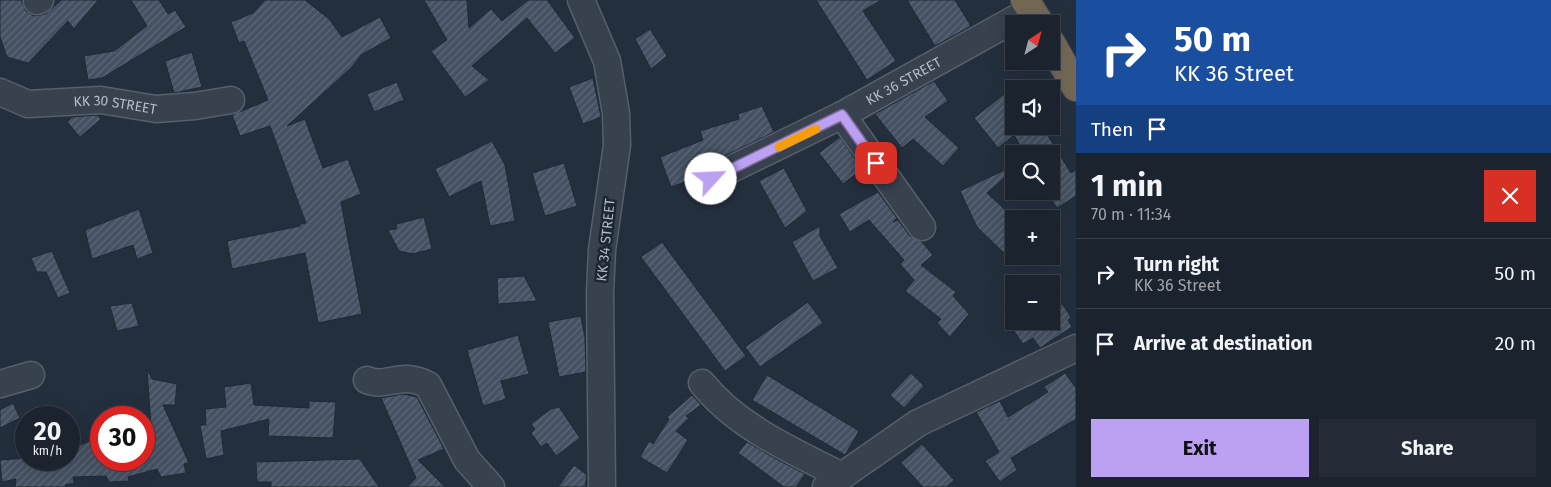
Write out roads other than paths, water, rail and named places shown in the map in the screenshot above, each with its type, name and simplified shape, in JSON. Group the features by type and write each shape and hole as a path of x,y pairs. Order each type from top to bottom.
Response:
{"highway":[{"path":"1060,59 1076,87"}],"street":[{"name":"KK 34 STREET","path":"581,0 608,61 616,113 617,145 602,250 600,292 602,487"},
{"name":"KK 36 STREET","path":"711,179 842,115 1032,11"},
{"name":"KK 30 STREET","path":"0,92 28,104 101,100 156,109 195,106 231,100"},
{"path":"842,115 922,227"},
{"path":"702,383 724,408 784,446 834,482 918,423 1076,348"},
{"path":"0,384 31,375"},
{"path":"367,380 380,384 396,378 416,378 428,385 467,460 491,487"}]}
